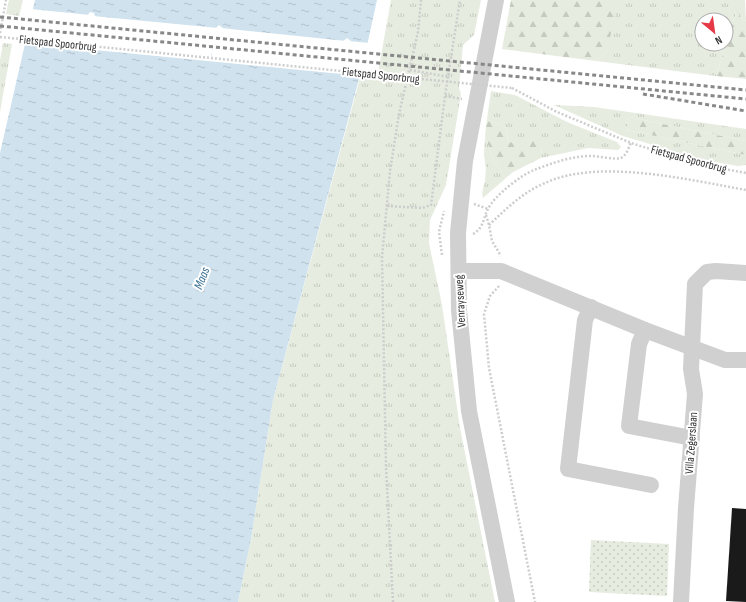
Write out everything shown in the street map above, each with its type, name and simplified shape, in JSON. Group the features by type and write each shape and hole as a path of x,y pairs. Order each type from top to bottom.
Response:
{"street":[{"name":"Venrayseweg","path":"496,0 465,161 458,233 459,310 469,411 507,602"},
{"path":"459,271 501,271 645,330 725,360 746,360"},
{"name":"Villa Zegerslaan","path":"681,602 686,508 695,394 691,369 691,347 695,284 707,272 716,271 746,273"},
{"path":"591,308 585,320 568,469 652,485"},
{"path":"645,330 639,344 629,426 692,438"}],"path":[{"path":"0,33 6,0"},
{"path":"393,602 386,466 382,257 390,171 399,114 418,32 421,0"},
{"path":"387,206 422,208 431,205 445,96 460,0"},
{"name":"Fietspad Spoorbrug","path":"0,37 512,88 557,112 631,143 698,164 746,174"},
{"path":"410,70 449,77"},
{"path":"458,233 473,234 479,230 488,209 508,186 533,170 563,160 590,156 620,158 626,155 631,143"},
{"path":"489,225 528,191 545,182 564,176 586,173 608,172 656,174 746,190"},
{"path":"486,215 492,242 502,257 500,284 490,296 484,314 489,368 535,602"}],"green space":[{"path":"9,0 23,0 19,16 6,14"},
{"path":"391,0 481,0 474,35 463,45 459,88 461,94 446,185 430,220 429,243 442,305 460,428 495,602 238,602 251,539 273,400 360,78 377,78"},
{"path":"511,0 614,0 610,5 615,15 607,51 596,61 502,49"},
{"path":"614,0 745,0 746,21 736,13 734,19 734,12 694,12 694,52 724,52 716,76 596,61 607,51 610,5"},
{"path":"736,13 746,21 746,79 716,76 724,52 734,52 734,19"},
{"path":"3,43 12,44 0,112 0,60"},
{"path":"491,91 515,95 567,122 617,142 621,147 618,150 588,148 541,158 542,146 508,142 506,128 487,119"},
{"path":"554,105 594,107 746,129 746,141 629,117 626,130 746,155 746,165 738,166 703,160 623,136"},
{"path":"629,117 746,141 746,155 626,130"},
{"path":"487,119 506,128 508,142 518,143 529,137 542,146 541,158 513,172 506,178 494,161 485,136"},
{"path":"485,136 494,161 506,178 483,198 482,193 486,168 484,155"},
{"path":"591,540 669,544 667,596 589,592"}],"water":[{"name":"Maas","path":"35,0 377,0 363,64 273,400 251,539 238,602 0,602 0,153","holes":["90,12 94,13 96,19 88,47 82,46 86,17","219,25 224,29 216,59 211,60 215,29","347,38 351,41 344,72 338,71 342,42"]}],"pier":[{"path":"31,9 90,15 84,43 86,46 88,44 94,20 93,16 218,28 211,56 213,58 215,57 221,34 221,28 346,41 344,43 339,69 343,71 349,43 348,41 370,43 362,76 23,43"}],"building":[{"path":"732,508 746,509 746,602 726,601"}],"railway":[{"path":"0,17 746,90"},
{"path":"0,26 746,99"},
{"path":"643,94 746,111"}]}
